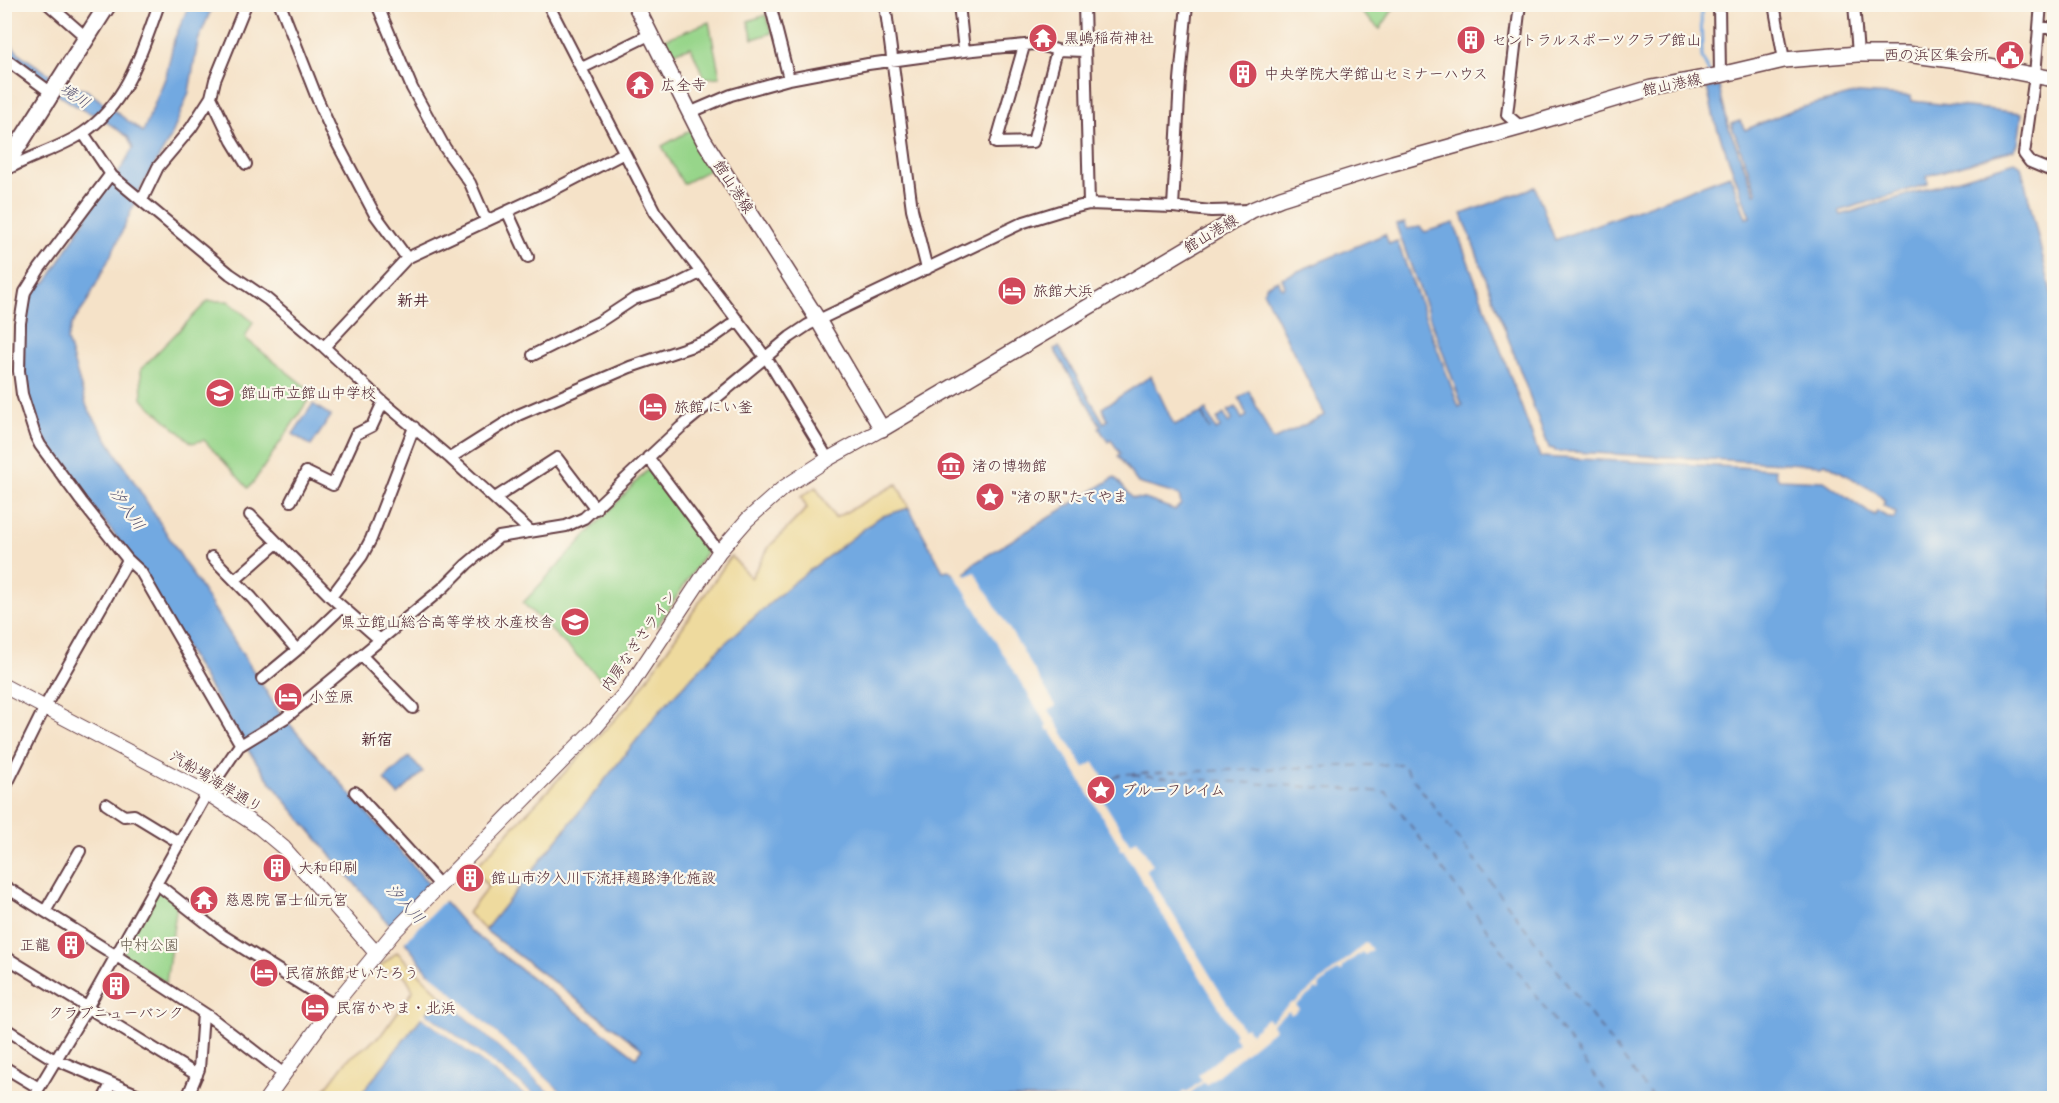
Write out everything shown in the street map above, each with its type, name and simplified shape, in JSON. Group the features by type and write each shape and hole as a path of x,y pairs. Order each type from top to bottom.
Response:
{"highway":[{"path":"4,169 108,4"}],"main road":[{"name":"館山港線","path":"635,4 703,139 818,320 882,429 1252,210 1281,198 1339,180 1650,88 1702,79 1784,60 1858,54 1907,54 2055,79"}],"street":[{"path":"48,4 88,39"},
{"path":"4,169 83,133 99,120 127,85 159,4"},
{"path":"140,198 158,167 191,128 211,97 215,80 246,4"},
{"path":"280,4 316,98 336,141 374,213 407,258"},
{"path":"377,4 412,88 445,148 470,183 486,220"},
{"path":"548,4 655,212 769,362 828,459"},
{"path":"770,4 789,79"},
{"path":"885,4 912,209 927,269"},
{"path":"959,4 964,51"},
{"path":"1084,4 1089,204"},
{"path":"1173,207 1187,4"},
{"path":"1520,4 1507,115 1521,127"},
{"path":"1719,4 1719,75"},
{"path":"1774,4 1784,60"},
{"path":"1854,4 1858,54"},
{"path":"2041,4 2035,75 2024,154 2030,162 2055,172"},
{"path":"2040,27 2055,29"},
{"path":"582,68 649,35"},
{"path":"689,113 731,95 789,79 892,61 1035,44 1057,50 1084,51"},
{"path":"1024,46 996,143 1033,141 1057,50"},
{"path":"4,58 56,88"},
{"path":"211,97 246,164"},
{"path":"83,133 111,176 230,273 267,298 530,531"},
{"path":"324,347 407,258 551,191 624,153"},
{"path":"111,176 40,268 25,292 20,323 19,371 22,394 40,444 81,501 128,560 141,572 242,744"},
{"path":"33,1098 207,793 242,744 285,718 362,656 499,537 572,524 596,509 648,457 790,337 818,320 1024,222 1089,204 1173,207 1211,211 1252,210"},
{"path":"507,211 528,257"},
{"path":"533,354 598,322 634,299 672,287 700,273"},
{"path":"450,458 518,415 630,367 710,340 738,320"},
{"path":"291,501 306,472 333,485 356,434 372,426 383,402"},
{"path":"331,597 371,539 414,427"},
{"name":"内房なぎさライン","path":"267,1098 334,1005 394,932 595,728 626,692 719,552 747,520 783,488 828,459 882,429"},
{"path":"648,457 719,552"},
{"path":"495,498 557,458 596,509"},
{"path":"250,515 331,597 380,640"},
{"path":"235,580 277,543"},
{"path":"212,557 269,616 297,650"},
{"path":"4,790 128,560"},
{"path":"262,679 297,650 342,607"},
{"path":"362,656 413,708"},
{"name":"汽船場海岸通り","path":"4,686 207,793 260,828 284,848 376,953"},
{"path":"355,792 438,888"},
{"path":"106,804 124,816 134,815 180,843"},
{"path":"46,910 80,851"},
{"path":"156,883 222,935 334,1005"},
{"path":"4,886 116,954 210,1017 284,1074"},
{"path":"4,956 197,1075"},
{"path":"187,1098 197,1075 202,1013"},
{"path":"4,1028 56,1059 146,1098"},
{"path":"4,1067 39,1088"},
{"path":"104,1098 111,1084"}],"green space":[{"path":"1353,5 1396,5 1380,29"},
{"path":"766,15 772,33 753,39 748,21"},
{"path":"709,22 720,77 704,78 691,47 669,54 660,41"},
{"path":"691,130 713,168 683,184 662,146"},
{"path":"208,301 228,301 253,322 245,338 313,393 248,488 204,440 192,443 142,399 141,369"},
{"path":"649,468 709,548 657,626 649,623 611,678 603,681 523,603"},
{"name":"中村公園","path":"157,888 177,903 166,983 124,954 124,949"}],"sand":[{"path":"897,484 909,508 880,517 793,583 722,646 663,707 485,930 468,913 488,887 474,869 632,701 731,556 751,578 769,547 807,508 801,497 816,487 835,518"},
{"path":"397,952 442,996 422,1017 358,1098 318,1098 347,1060 381,1035 413,991 408,979 401,972 392,971 379,974 377,969"}],"water":[{"path":"189,5 213,5 198,41 189,92 171,137 142,186 118,241 86,304 72,324 67,340 87,407 279,712 469,930 636,1057 642,1049 485,930 663,707 722,646 793,583 880,517 909,508 943,571 949,570 954,574 965,574 973,564 1115,477 1132,498 1145,499 1175,510 1181,504 1179,495 1138,483 1118,456 1121,454 1111,440 1108,442 1099,428 1101,426 1054,349 1059,347 1104,423 1108,420 1102,408 1151,376 1174,425 1201,413 1210,430 1202,412 1206,410 1216,430 1220,428 1217,419 1224,414 1228,423 1232,420 1228,411 1236,407 1242,419 1247,416 1239,398 1249,391 1273,440 1325,415 1263,291 1266,289 1265,286 1278,280 1282,288 1285,286 1282,278 1385,234 1389,244 1397,241 1459,407 1462,405 1396,225 1405,223 1407,229 1420,227 1425,232 1454,223 1540,457 1775,469 1779,479 1824,481 1868,512 1875,515 1877,511 1894,519 1896,513 1883,505 1885,501 1876,492 1825,463 1822,465 1555,451 1549,448 1462,214 1535,187 1555,240 1730,175 1746,218 1750,217 1715,122 1707,88 1719,87 1728,125 1755,194 1757,193 1731,124 1740,121 1745,130 1792,110 1858,93 1911,96 1912,101 2022,113 2018,144 2015,149 1927,176 1928,184 1839,211 1841,215 2015,162 2021,166 2054,304 2054,1098 568,1098 429,973 391,924 292,809 241,740 131,556 47,447 35,423 25,388 22,322 30,296 37,285 47,282 95,203 118,174 133,148 128,137 95,114 77,107 5,53 8,45 12,46 21,55 65,85 86,90 143,132 166,76 174,40"},
{"path":"313,404 331,416 311,446 293,434"},
{"path":"409,757 423,772 398,795 384,780"},
{"path":"442,996 556,1098 539,1098 426,1013"},
{"path":"422,1017 530,1098 358,1098"}],"pier":[{"path":"950,567 955,571 963,571 967,576 975,572 1056,706 1049,710 1084,768 1094,762 1111,791 1101,797 1130,844 1137,840 1153,865 1146,870 1243,1029 1247,1027 1251,1033 1267,1018 1272,1020 1366,942 1372,950 1365,955 1362,952 1342,967 1343,970 1340,972 1338,970 1319,986 1318,991 1316,989 1296,1005 1299,1009 1291,1015 1289,1011 1272,1024 1275,1029 1206,1085 1204,1082 1188,1095 1190,1098 1177,1098 1202,1080 1198,1075 1238,1043 1235,1034 1123,850 1121,851"},
{"path":"432,886 446,899 403,944 390,927"},
{"path":"429,973 568,1098 563,1098 427,975"},
{"path":"442,993 559,1098 556,1098 452,1005 440,994"},
{"path":"423,1011 539,1098 530,1098 419,1015 423,1014"}],"waterway":[{"path":"1701,4 1702,57 1709,73"}],"ferry route":[{"path":"1101,784 1122,774 1402,764 1653,1098"},
{"path":"1132,775 1386,792 1611,1098"}],"place":[{"name":"黒嶋稲荷神社","path":"1043,38"},
{"name":"セントラルスポーツクラブ館山","path":"1471,40"},
{"name":"西の浜区集会所","path":"2010,55"},
{"name":"中央学院大学館山セミナーハウス","path":"1243,74"},
{"name":"広全寺","path":"640,85"},
{"name":"旅館大浜","path":"1012,291"},
{"name":"館山市立館山中学校","path":"220,393"},
{"name":"旅館 にい釜","path":"653,407"},
{"name":"渚の博物館","path":"951,466"},
{"name":"\"渚の駅\"たてやま","path":"990,497"},
{"name":"県立館山総合高等学校 水産校舎","path":"575,622"},
{"name":"小笠原","path":"288,697"},
{"name":"ブルーフレイム","path":"1101,790"},
{"name":"大和印刷","path":"277,868"},
{"name":"館山市汐入川下流拝趨路浄化施設","path":"470,878"},
{"name":"慈恩院 冨士仙元宮","path":"204,900"},
{"name":"正龍","path":"71,945"},
{"name":"民宿旅館せいたろう","path":"264,973"},
{"name":"クラブニューバンク","path":"116,986"},
{"name":"民宿かやま・北浜","path":"315,1008"}],"district":[{"name":"新井","path":"413,301"},
{"name":"新宿","path":"377,740"}],"water label":[{"name":"境川","path":"75,96"},
{"name":"汐入川","path":"127,509"},
{"name":"汐入川","path":"405,904"}]}
